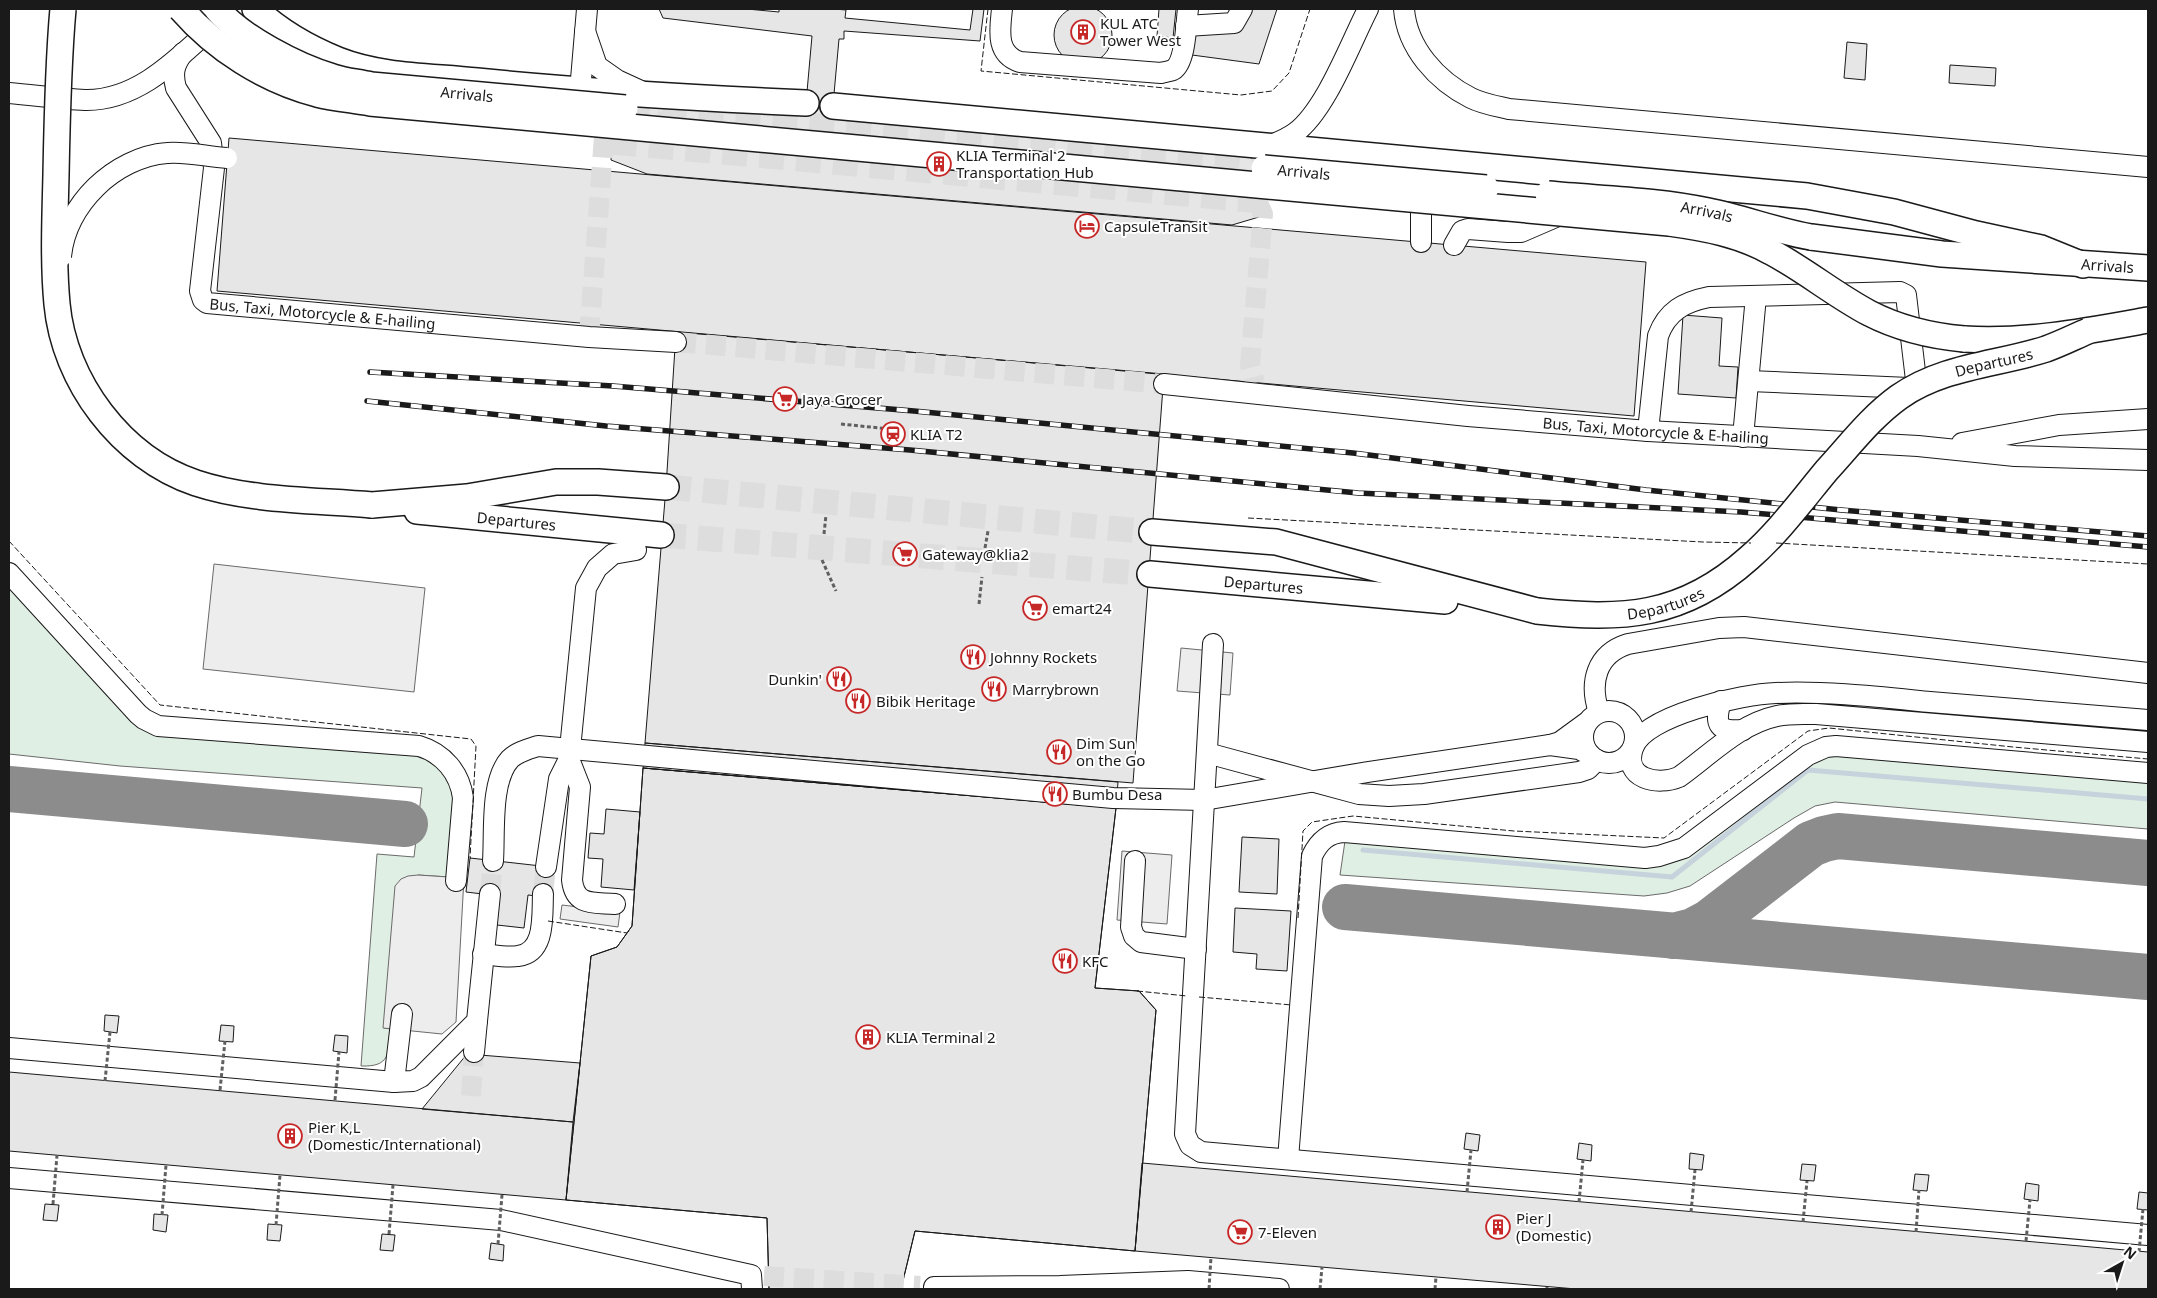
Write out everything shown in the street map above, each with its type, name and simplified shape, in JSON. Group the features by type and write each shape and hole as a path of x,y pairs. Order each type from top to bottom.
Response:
{"main road":[{"path":"63,9 54,232 57,304 68,352 79,377 92,401 125,440 149,459 194,482 219,489 372,505 467,497 556,482 598,482 666,487"},
{"path":"181,9 214,43 239,60 274,78 316,94 344,99 380,104 1669,223 1714,230 1752,242 1784,259 1870,314 1939,337 1988,340 2046,337 2148,320"},
{"name":"Arrivals","path":"216,9 246,34 278,54 311,70 334,78 371,85 620,103"},
{"path":"255,9 284,32 310,47 339,60 374,71 580,91 620,103 657,96 806,103"},
{"path":"453,92 538,126 570,135 612,142"},
{"path":"833,106 1267,156 1362,154 1807,196 1894,212 2041,248 2083,265"},
{"name":"Arrivals","path":"1267,156 1487,188 1706,210 1733,216 1788,233 1838,241 1942,254 2148,268"},
{"path":"1261,201 1309,203 1487,188"},
{"name":"Departures","path":"1150,574 1403,596 1594,616 1622,615 1671,606 1713,587 1750,558 1868,424 1900,396 1937,378 1963,369 2045,349 2088,331"},
{"name":"Departures","path":"372,505 450,516 661,535"},
{"path":"1152,532 1276,542 1537,611"}],"street":[{"path":"9,93 86,100 106,98 124,93 141,85 183,53 233,9"},
{"path":"580,91 587,9"},
{"path":"1002,9 1001,44 1004,52 1011,60 1161,73 1173,70 1179,63 1187,17 1234,23 1242,9"},
{"path":"1267,156 1296,132 1315,111 1368,9"},
{"path":"1404,9 1408,30 1414,45 1426,62 1455,89 1472,99 1489,105 1509,109 2148,167"},
{"path":"585,31 597,66 606,74 627,86 657,96"},
{"name":"Bus, Taxi, Motorcycle & E-hailing","path":"183,53 176,62 174,80 176,88 211,143 214,168 200,291 203,300 207,303 212,305 588,337 676,342"},
{"path":"57,304 61,250 66,234 79,209 102,181 131,161 153,155 168,153 227,158"},
{"path":"1362,154 1381,161 1406,181 1418,194 1422,214 1421,242"},
{"path":"1454,245 1462,231 1468,229 1521,232 1609,193 1654,181"},
{"path":"1648,431 1658,336 1662,325 1670,314 1691,301 1709,297 1900,292 1906,295 1916,380 1914,385 1908,388 1749,381"},
{"path":"1743,437 1756,296"},
{"name":"Bus, Taxi, Motorcycle & E-hailing","path":"1164,384 1260,389 1648,431 1918,446 2015,456 2148,460"},
{"path":"1918,446 1970,442 2059,425 2148,419"},
{"path":"546,867 559,779 569,753 586,588 597,568 612,554 636,550"},
{"path":"9,573 138,714 150,723 158,726 419,746 429,749 439,756 458,778 462,793 456,881"},
{"path":"1594,758 1582,740 1592,718 1595,682 1599,667 1612,650 1628,644 1732,626 2148,673"},
{"path":"1213,644 1185,1134 1190,1144 1201,1152 1288,1158 2144,1244"},
{"path":"1550,745 1579,750 1594,758 1614,763 1629,754 1645,732 1660,722 1721,701 1774,693 1829,693 2148,720"},
{"path":"1721,701 1717,722 1721,727 1729,731 1744,730"},
{"path":"493,861 496,792 501,773 511,758 538,746 569,753 1113,798 1204,800 1368,772 1550,745 1560,742 1592,718 1616,711 1624,715 1634,729 1630,761 1635,771 1646,779 1667,781 1679,777 1744,730 1777,716 1816,714 2148,742"},
{"path":"1288,1158 1312,856 1321,841 1329,835 1344,832 1645,858 1659,856 1684,848 1808,755 1826,747 1836,746 2148,773"},
{"path":"569,753 580,787 572,880 573,892 582,901 615,904"},
{"path":"1207,754 1358,794 1389,796 1424,794 1579,772 1588,769 1594,758"},
{"path":"1135,861 1131,927 1134,936 1141,942 1196,949"},
{"path":"474,1052 490,894"},
{"path":"483,954 517,957 527,954 536,946 541,932 543,894"},
{"path":"394,1082 402,1014"},
{"path":"9,1048 408,1082 421,1076 477,1021"},
{"path":"9,1178 501,1220 756,1280"},
{"path":"929,1288 1060,1286 1188,1281 1279,1289"}],"path":[{"path":"841,424 899,430"},
{"path":"824,534 826,515"},
{"path":"985,548 988,531"},
{"path":"822,560 836,591"},
{"path":"979,604 982,577"},
{"path":"105,1080 110,1032"},
{"path":"220,1090 225,1041"},
{"path":"335,1100 339,1052"},
{"path":"1467,1192 1471,1150"},
{"path":"52,1204 57,1155"},
{"path":"1579,1202 1583,1160"},
{"path":"162,1215 166,1165"},
{"path":"1691,1212 1695,1170"},
{"path":"276,1225 280,1175"},
{"path":"1803,1222 1806,1181"},
{"path":"389,1234 393,1185"},
{"path":"1916,1232 1919,1190"},
{"path":"498,1244 502,1195"},
{"path":"2026,1242 2030,1200"},
{"path":"2143,1209 2144,1244"},
{"path":"1209,1289 1211,1257"},
{"path":"1320,1289 1322,1267"},
{"path":"1435,1289 1436,1277"}],"green space":[{"path":"9,583 126,712 418,753 441,764 456,794 449,877 418,875 384,1028 391,1029 388,1052 383,1061 371,1066 361,1066 377,854 414,857 422,788 120,766 9,754"},
{"path":"1824,754 2148,780 2148,829 1835,802 1815,806 1690,886 1667,893 1644,896 1340,875 1345,841 1644,864"}],"shaded area":[{"path":"214,564 425,588 414,692 203,669"},
{"path":"1181,648 1233,653 1230,695 1177,691"},
{"path":"1122,851 1172,855 1167,924 1117,920"},
{"path":"418,875 464,878 456,1022 442,1034 383,1028 395,886 401,879"},
{"path":"562,905 620,912 618,927 560,919"}],"building":[{"name":"KUL ATC Tower West","path":"1083,6 1094,8 1107,19 1112,35 1110,46 1099,59 1083,64 1072,62 1059,51 1054,35 1056,24 1067,11"},
{"path":"659,9 747,9 779,12 779,9 834,9 846,10 845,18 970,30 973,9 984,9 980,41 844,31 844,39 839,39 832,116 805,114 812,36 663,18"},
{"path":"1159,9 1176,9 1173,38 1157,36"},
{"path":"1244,9 1277,9 1259,64 1192,55 1194,28"},
{"path":"1847,42 1867,44 1865,80 1844,78"},
{"path":"1950,65 1996,68 1995,86 1949,83"},
{"name":"KLIA Terminal 2 Transportation Hub","path":"661,103 832,116 1247,155 1264,167 1259,217 1232,225 647,174 611,160 615,110"},
{"path":"229,138 1646,262 1634,416 217,291"},
{"path":"1683,315 1722,318 1719,366 1738,367 1736,398 1678,394"},
{"name":"Gateway@klia2","path":"676,332 1164,374 1133,783 645,743 666,487"},
{"path":"645,743 1118,782 1116,808 643,768"},
{"name":"KLIA Terminal 2","path":"643,768 1116,808 1095,988 1139,991 1156,1010 1135,1251 915,1231 901,1289 769,1289 767,1218 566,1200 591,956 617,947 632,926"},
{"name":"KLIA Terminal 2","path":"643,768 1116,808 1095,988 1139,991 1156,1010 1135,1251 915,1231 901,1289 769,1289 767,1218 566,1200 591,956 617,947 632,926"},
{"path":"606,809 640,812 634,890 601,887 603,859 588,858 590,833 604,834"},
{"path":"1242,837 1279,839 1277,894 1239,892"},
{"path":"470,858 550,867 547,897 528,895 524,928 488,924 491,895 466,892"},
{"path":"1235,908 1291,911 1287,971 1256,969 1257,954 1233,952"},
{"path":"105,1015 119,1016 117,1033 104,1031"},
{"path":"221,1025 234,1026 233,1042 219,1041"},
{"path":"335,1035 348,1036 347,1053 333,1051"},
{"path":"467,1054 580,1063 573,1122 422,1109"},
{"name":"Pier K,L (Domestic/International)","path":"9,1072 573,1122 566,1200 9,1151"},
{"path":"1466,1133 1480,1135 1478,1151 1464,1149"},
{"path":"1579,1143 1592,1145 1591,1161 1577,1159"},
{"path":"1690,1153 1704,1155 1702,1170 1689,1169"},
{"name":"Pier J (Domestic)","path":"1142,1163 2148,1252 2148,1289 1576,1289 1135,1251"},
{"path":"1802,1164 1816,1165 1814,1181 1800,1180"},
{"path":"1915,1174 1929,1175 1927,1191 1913,1190"},
{"path":"2026,1183 2039,1185 2038,1201 2024,1199"},
{"path":"2139,1192 2148,1193 2148,1210 2137,1209"},
{"path":"45,1204 59,1205 57,1221 43,1220"},
{"path":"154,1214 168,1215 166,1232 153,1230"},
{"path":"268,1224 282,1225 280,1241 267,1240"},
{"path":"382,1234 395,1235 393,1251 380,1250"},
{"path":"491,1243 504,1245 503,1261 489,1259"}],"waterway":[{"path":"1363,850 1672,877 1808,770 2148,799"}],"taxiway":[{"path":"9,789 405,824"},
{"path":"1673,936 1693,931 1710,922 1811,844 1838,836 2148,863"},
{"path":"1345,907 2148,977"}],"tunnel":[{"path":"625,108 1264,168"},
{"path":"628,108 657,121 669,122"},
{"path":"589,337 606,110"},
{"path":"612,142 1261,201"},
{"path":"1237,177 1256,198 1263,214 1250,365 1255,383"},
{"path":"676,342 1164,384"},
{"path":"666,487 1152,532"},
{"path":"661,535 1150,574"},
{"path":"490,894 493,861"},
{"path":"543,894 546,867"},
{"path":"471,1096 474,1052"},
{"path":"764,1276 920,1286"}],"railway":[{"path":"370,372 613,386 914,411 1353,453 1646,490 1841,510 2148,536"},
{"path":"367,401 606,426 910,450 1358,493 1741,512 2148,547"}],"fence":[{"path":"988,9 981,71 1241,95 1272,91 1289,73 1310,9"},
{"path":"1248,518 1751,543"},
{"path":"9,541 160,705 471,739 476,746 471,858"},
{"path":"1776,543 2148,564"},
{"path":"1298,918 1303,831 1312,822 1353,816 1514,831 1664,838 1808,731 1829,728 2148,759"},
{"path":"548,921 627,933 629,931"},
{"path":"1137,991 1187,996"},
{"path":"1199,997 1292,1005"}],"place":[{"name":"KUL ATC Tower West","path":"1083,32"},
{"name":"KLIA Terminal 2 Transportation Hub","path":"939,164"},
{"name":"CapsuleTransit","path":"1087,226"},
{"name":"Jaya Grocer","path":"785,399"},
{"name":"KLIA T2","path":"893,434"},
{"name":"Gateway@klia2","path":"905,554"},
{"name":"emart24","path":"1035,608"},
{"name":"Johnny Rockets","path":"973,657"},
{"name":"Dunkin'","path":"839,679"},
{"name":"Marrybrown","path":"994,689"},
{"name":"Bibik Heritage","path":"858,701"},
{"name":"Dim Sun on the Go","path":"1059,752"},
{"name":"Bumbu Desa","path":"1055,794"},
{"name":"KFC","path":"1065,961"},
{"name":"KLIA Terminal 2","path":"868,1037"},
{"name":"Pier K,L (Domestic/International)","path":"290,1136"},
{"name":"Pier J (Domestic)","path":"1498,1227"},
{"name":"7-Eleven","path":"1240,1232"}]}
